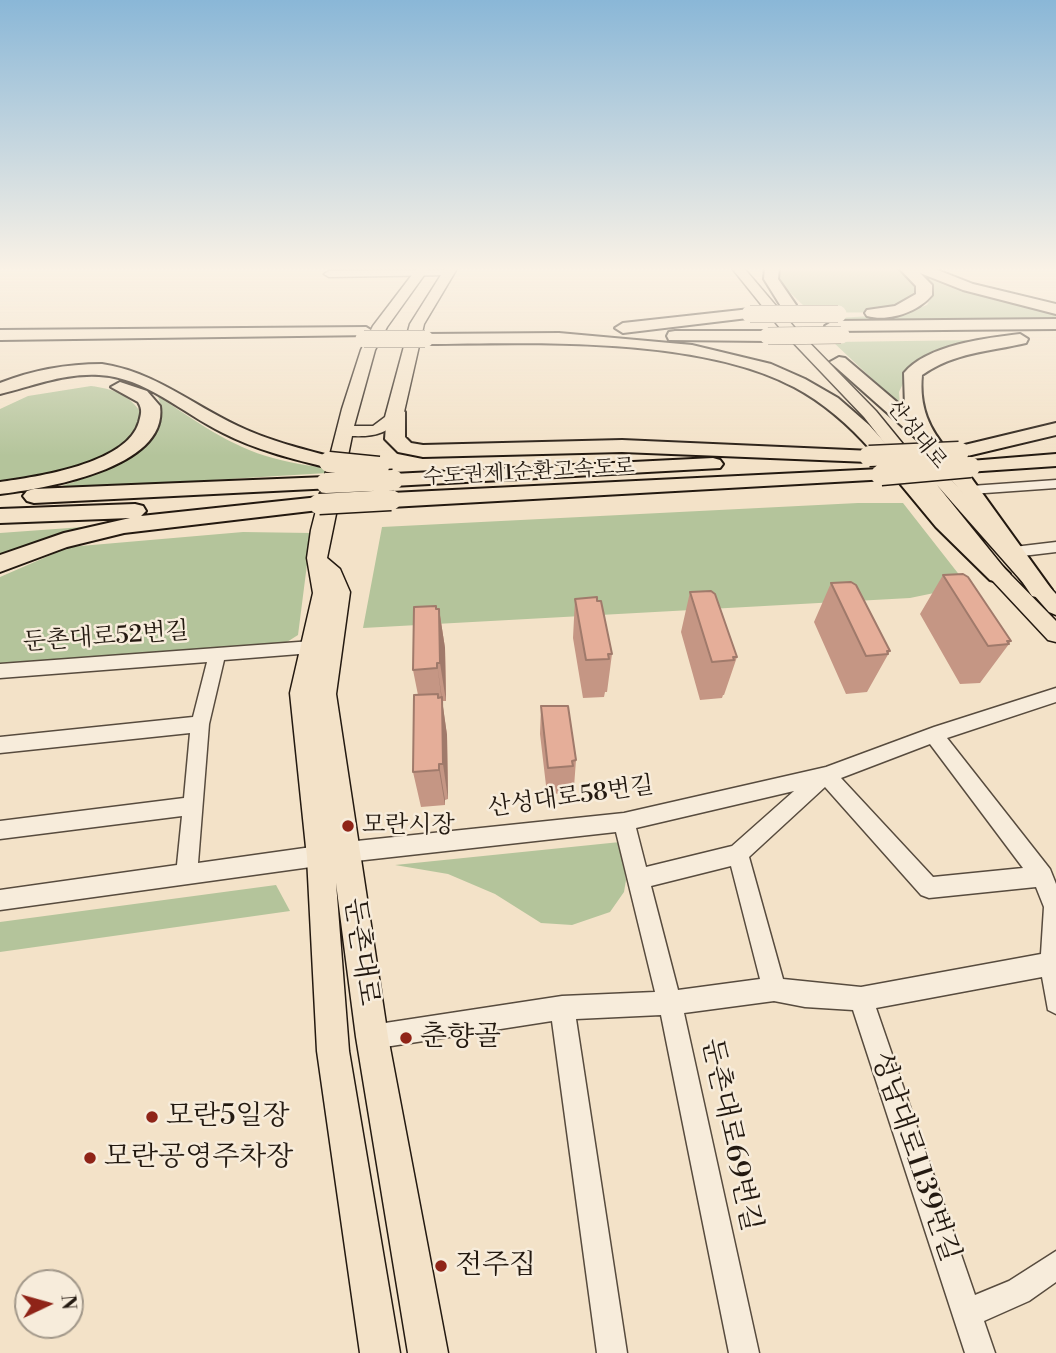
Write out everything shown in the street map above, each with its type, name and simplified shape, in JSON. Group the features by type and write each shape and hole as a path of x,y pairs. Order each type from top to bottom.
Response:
{"highway":[{"path":"0,343 370,337 423,332 516,330"},
{"path":"542,338 685,330"},
{"path":"962,330 1056,334"},
{"path":"423,332 669,348 752,365 794,382 829,401 862,428 890,473 998,574"},
{"path":"1051,600 971,490 926,436 914,414 910,396 914,373 927,362 945,354 990,342 1056,334"},
{"path":"0,335 370,337"},
{"path":"0,389 51,373 80,370 121,373 153,385 219,425 270,447 392,483"},
{"path":"837,370 926,436"},
{"path":"837,370 890,473"},
{"path":"0,404 41,388 90,382 130,390 145,397 151,408 151,419 136,443 111,459 72,475 34,485 0,488"},
{"path":"396,412 396,439 405,448 423,451 622,446 869,457"},
{"name":"수도권제1순환고속도로","path":"0,498 332,466 392,483 890,473 964,460 1056,429"},
{"name":"수도권제1순환고속도로","path":"392,483 512,474 869,457 1056,460"},
{"path":"0,564 72,538 136,524 332,466"},
{"name":"수도권제1순환고속도로","path":"0,516 332,466"}],"main road":[{"path":"319,544 332,466 370,337 375,330"},
{"name":"산성대로","path":"789,330 837,370 1051,600"},
{"name":"산성대로","path":"807,330 998,574 1056,634"},
{"path":"332,466 388,426 396,412 409,349 423,332"},
{"name":"둔촌대로","path":"319,544 323,593 302,693 372,1037 428,1353"},
{"name":"둔촌대로","path":"319,544 341,592 324,694 334,854 333,1051 380,1353"}],"street":[{"path":"971,490 1056,484"},
{"path":"1014,552 1056,547"},
{"name":"둔촌대로52번길","path":"0,671 312,647"},
{"name":"둔촌대로52번길","path":"187,874 200,724 217,655"},
{"name":"산성대로58번길","path":"0,901 334,854 624,822 826,775 934,735 1056,695"},
{"path":"0,745 200,724"},
{"path":"934,735 1042,876 1056,909 1056,1002"},
{"path":"639,879 738,854 826,775 929,888 1042,876"},
{"path":"0,830 191,806"},
{"name":"둔촌대로69번길","path":"624,822 670,1003 744,1353"},
{"path":"738,854 774,989"},
{"path":"372,1037 562,1008 670,1003 774,989 805,995 861,999 1054,963"},
{"name":"성남대로1139번길","path":"861,999 980,1353"},
{"path":"562,1008 611,1353"},
{"path":"967,1314 1019,1291 1056,1265"}],"green space":[{"path":"979,340 908,373 899,392 900,405 833,342"},
{"path":"91,386 120,394 131,401 141,413 132,433 119,448 84,467 0,483 0,409 28,396"},
{"path":"158,396 213,432 242,447 282,460 343,472 50,490 119,463 150,441 159,427 162,412"},
{"path":"903,503 968,586 910,598 363,628 382,527"},
{"path":"97,526 63,533 0,554 0,533"},
{"path":"243,532 311,533 298,635 279,647 0,670 0,577 69,547"},
{"path":"620,842 626,880 624,892 610,912 572,925 541,923 495,894 448,874 395,865"},
{"path":"276,885 290,911 0,952 0,922"}],"building":[{"path":"963,574 968,577 1011,641 1007,641 1009,644 988,646 943,575"},
{"path":"851,582 856,585 890,651 887,651 888,654 866,656 831,583"},
{"path":"711,591 715,594 737,657 733,657 734,660 712,662 690,592"},
{"path":"597,597 597,601 601,601 612,654 608,654 609,659 586,660 575,599"},
{"path":"436,606 436,609 439,609 440,663 437,663 437,668 413,670 414,607"},
{"path":"438,694 438,698 442,697 443,764 439,764 439,770 413,772 414,695"},
{"path":"541,706 568,706 576,760 572,761 573,766 548,768"}],"place":[{"name":"모란시장","path":"348,826"},
{"name":"춘향골","path":"406,1038"},
{"name":"모란5일장","path":"152,1117"},
{"name":"모란공영주차장","path":"90,1158"},
{"name":"전주집","path":"441,1266"}]}
